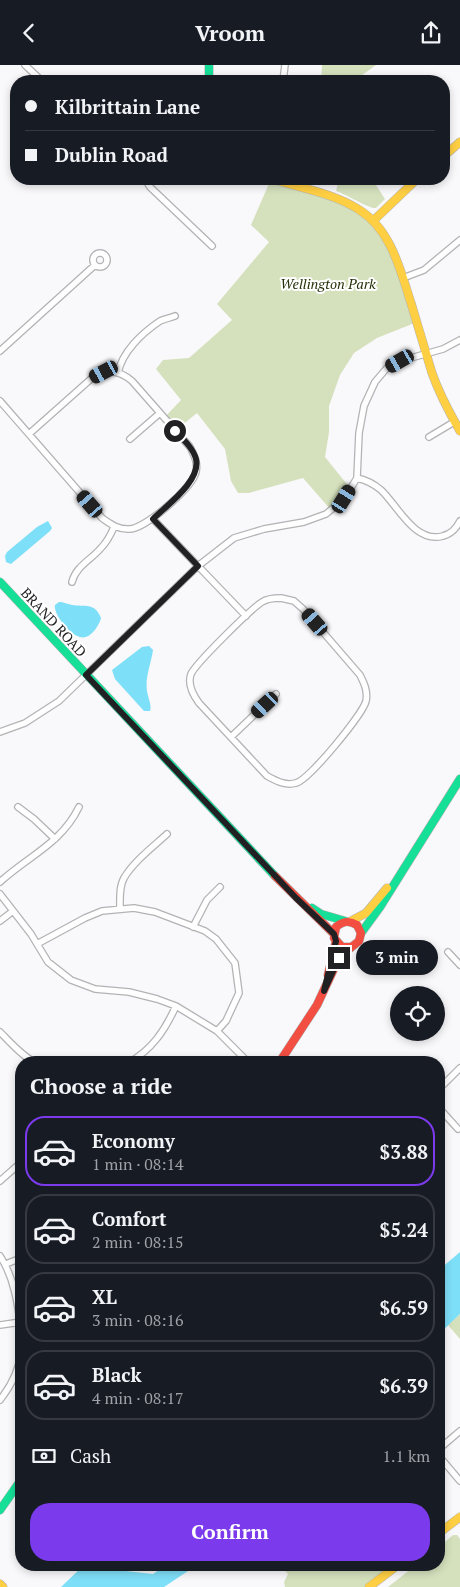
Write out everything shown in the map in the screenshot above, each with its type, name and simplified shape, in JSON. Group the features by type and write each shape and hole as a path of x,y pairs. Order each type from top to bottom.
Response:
{"main road":[{"path":"450,151 460,142"},
{"path":"291,185 352,204 374,220 390,241 433,375 460,431"},
{"path":"374,220 410,185"},
{"name":"BRAND ROAD","path":"0,582 296,898 335,937"},
{"path":"284,1056 317,1005 339,958 359,941 361,933 380,907 459,782"},
{"path":"324,991 338,924 366,913 404,867"},
{"name":"BRAND ROAD","path":"296,898 321,914 348,921"},
{"path":"348,921 358,926 361,933"},
{"path":"335,937 342,947 350,947"},
{"path":"0,1510 15,1489"},
{"path":"445,1528 460,1517"},
{"path":"369,1587 390,1571"},
{"path":"0,1584 3,1587"}],"street":[{"path":"25,65 36,75"},
{"path":"149,185 212,246"},
{"path":"403,278 424,270 460,240"},
{"path":"0,351 95,265"},
{"path":"118,373 120,363 134,343 161,320 175,316"},
{"path":"0,732 26,723 59,701 198,566 234,538 264,529 304,522 326,514 344,499 357,478 359,433 364,406 375,382 386,369 400,361 443,349 460,340"},
{"path":"0,401 102,518 114,527 130,529 153,519 188,485 196,473 196,459 190,447 132,381 118,373 104,372 92,378 29,434"},
{"path":"130,439 160,413"},
{"path":"429,437 454,422"},
{"path":"357,478 365,480 380,489 418,532 427,537 438,538 448,535 460,521"},
{"path":"153,519 246,616"},
{"path":"72,582 74,575 101,548 114,527"},
{"path":"282,598 294,601 360,675 366,687 366,700 360,712 311,773 298,783 281,784 267,775 199,703 191,690 191,675 199,663 246,616 262,602 269,599 282,598"},
{"path":"231,737 276,694"},
{"path":"18,807 55,839"},
{"path":"0,882 16,867 48,846 72,822 79,807"},
{"path":"120,909 120,895 124,878 167,834"},
{"path":"193,927 208,900 220,887"},
{"path":"0,895 37,944 48,962 71,980 95,989 129,992 176,1006 217,1031 242,1056"},
{"path":"37,944 85,918 102,911 120,909 134,908 155,912 205,931 216,939 235,963 239,993 226,1021 217,1031"},
{"path":"0,921 13,911"},
{"path":"448,952 460,965"},
{"path":"139,1056 158,1039 176,1006"},
{"path":"0,1032 25,1056"},
{"path":"445,1083 460,1069"},
{"path":"445,1115 458,1129"},
{"path":"0,1181 15,1167"},
{"path":"0,1256 6,1264 15,1290"},
{"path":"6,1264 15,1260"},
{"path":"0,1325 15,1325"},
{"path":"0,1399 15,1376"},
{"path":"445,1444 460,1431"},
{"path":"445,1463 460,1481"}],"green space":[{"path":"322,65 376,65 362,75 321,75"},
{"name":"Wellington Park","path":"268,185 290,185 352,204 390,241 417,322 377,338 354,353 340,375 329,406 329,432 325,457 350,488 331,510 303,478 249,493 238,493 231,481 225,449 197,413 175,431 164,418 181,400 156,369 163,360 189,358 232,320 217,304 269,242 251,225"},
{"path":"338,185 376,185 385,199 376,208 373,208 336,191"},
{"path":"460,1314 460,1339 448,1325"},
{"path":"453,1535 457,1535 460,1539 460,1587 388,1587 408,1571 445,1571 445,1542"},
{"path":"285,1571 384,1571 387,1573 369,1587 285,1587 284,1582 288,1574"}],"water":[{"path":"48,521 52,528 50,531 11,564 6,562 5,556 7,552 37,527"},
{"path":"59,602 89,606 96,609 101,618 98,625 87,636 80,637 76,635 63,624 57,614 55,605"},
{"path":"149,646 153,650 147,681 150,711 144,711 115,679 112,670 142,647"},
{"path":"460,1252 460,1314 445,1328 445,1265"},
{"path":"78,1571 126,1571 153,1574 157,1571 188,1571 164,1587 61,1587"}],"traffic: fast":[{"path":"209,65 209,75"},
{"path":"0,582 275,876"},
{"path":"361,933 380,907 460,779"},
{"path":"312,908 321,914 345,921"},
{"path":"0,1510 15,1489"}],"traffic: slow":[{"path":"450,151 460,142"},
{"path":"293,185 348,203 369,217 379,227 398,264 432,373 444,402 460,431"},
{"path":"374,220 411,185"},
{"path":"351,921 366,913 387,888"},
{"path":"445,1528 460,1517"},
{"path":"369,1587 390,1571"},
{"path":"0,1584 3,1587"}],"traffic: jam":[{"path":"275,876 334,934"},
{"path":"284,1056 317,1005 337,962 343,954 359,941 361,933 357,925 351,922 341,923 336,927 334,938 342,947 350,947"},
{"path":"328,975 336,941"}],"route":[{"path":"175,431 190,447 196,459 196,473 188,485 153,519 198,566 86,675 238,834 296,898 334,934 336,941 324,991 339,958"}]}
